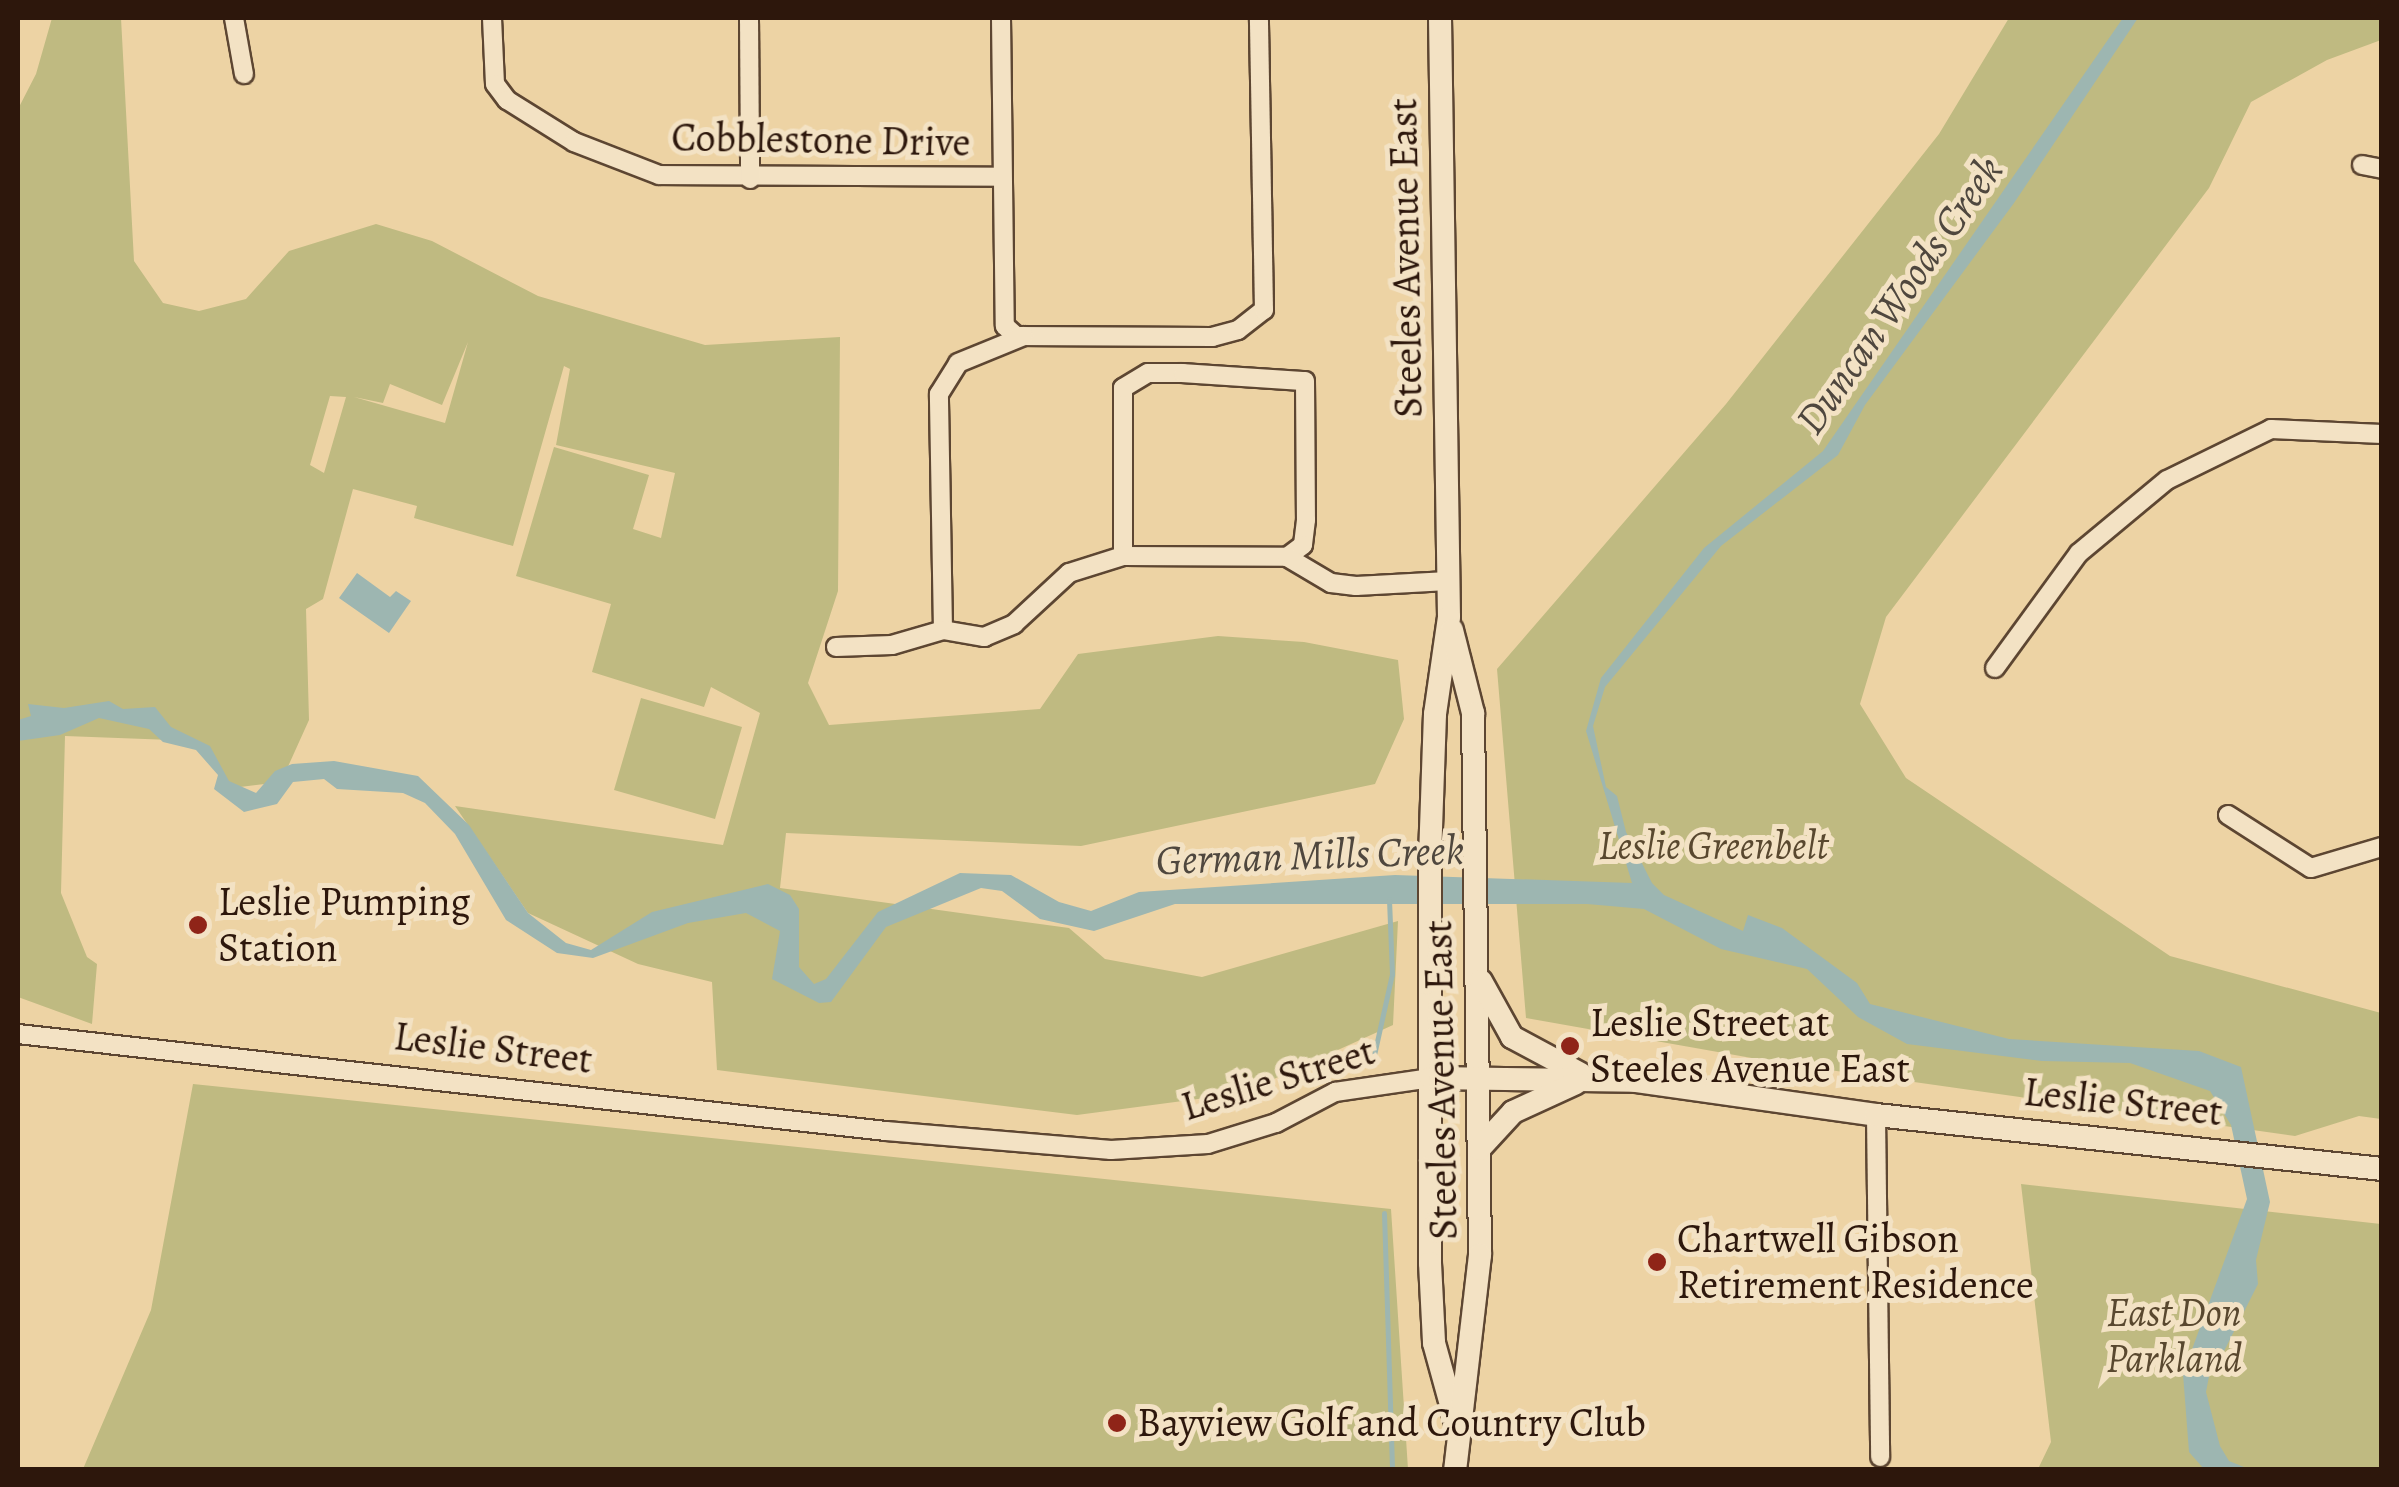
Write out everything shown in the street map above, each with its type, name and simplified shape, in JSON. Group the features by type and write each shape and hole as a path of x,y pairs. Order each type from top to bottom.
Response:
{"main road":[{"name":"Steeles Avenue East","path":"1440,18 1448,617 1435,714 1430,858 1432,1310 1456,1423"},
{"name":"Steeles Avenue East","path":"1448,617 1473,712 1478,974 1480,1300 1456,1423 1455,1470"},
{"path":"1478,974 1512,1037 1589,1078"},
{"name":"Leslie Street","path":"1431,1078 1589,1078 1876,1115 2382,1169"},
{"path":"1479,1148 1535,1098 1589,1078"}],"street":[{"path":"234,18 244,74"},
{"name":"Cobblestone Drive","path":"492,18 495,84 528,115 658,175 750,179 999,177"},
{"path":"749,18 750,179"},
{"path":"1001,18 1000,304 1005,326 1025,336"},
{"path":"943,630 939,394 958,363 1025,336 1212,336 1238,330 1264,310 1259,18"},
{"path":"2362,166 2382,169"},
{"path":"1123,556 1123,388 1148,373 1183,373 1305,381 1306,520 1303,545 1288,558"},
{"path":"1995,668 2079,553 2166,480 2271,429 2382,434"},
{"path":"836,647 892,644 943,630 984,637 1014,624 1069,572 1123,556 1288,558 1331,583 1448,581"},
{"path":"2228,814 2311,868 2382,847"},
{"name":"Leslie Street","path":"18,1034 886,1131 1111,1150 1208,1144 1276,1123 1335,1092 1431,1078"},
{"path":"1876,1115 1880,1457"}],"green space":[{"path":"52,18 121,18 134,261 163,303 199,311 246,299 289,251 376,224 432,241 538,296 705,345 840,337 838,591 808,683 829,725 1040,709 1078,654 1218,636 1304,642 1398,660 1404,719 1375,784 1081,846 786,833 780,888 1069,928 1105,959 1202,977 1398,921 1393,1025 1243,1093 1077,1115 717,1070 712,982 638,964 528,913 455,806 723,845 760,713 711,687 704,707 592,672 611,604 516,576 554,447 649,475 633,529 661,538 675,473 556,445 570,369 564,366 513,546 414,518 417,506 353,489 323,599 306,609 309,720 281,782 232,788 198,741 65,736 61,893 87,957 97,964 92,1024 18,997 18,109 36,74","holes":["468,342 445,423 354,397 383,403 390,384 442,405","330,396 346,397 324,473 310,465"]},
{"name":"Leslie Greenbelt","path":"2009,18 2381,18 2381,40 2327,60 2251,102 2209,188 1886,617 1860,704 1906,778 2170,956 2381,1013 2381,1119 2359,1116 2295,1136 1780,1063 1526,1018 1497,669 1726,404 1939,134"},
{"path":"641,698 742,727 715,819 614,790"},
{"name":"Bayview Golf and Country Club","path":"193,1084 1391,1209 1408,1469 83,1469 151,1310"},
{"name":"East Don Parkland","path":"2021,1184 2381,1224 2381,1469 2038,1469 2051,1442"}],"water":[{"name":"German Mills Creek","path":"2123,18 2138,18 2014,203 1865,405 1838,455 1721,546 1605,687 1593,726 1606,787 1617,796 1626,832 1652,883 1664,895 1743,931 1748,915 1782,928 1857,983 1870,1004 2009,1039 2199,1051 2241,1067 2270,1202 2256,1260 2258,1284 2220,1359 2212,1361 2206,1392 2220,1446 2229,1461 2249,1469 2204,1469 2189,1452 2183,1374 2247,1199 2231,1125 2210,1091 2130,1063 2042,1061 1907,1044 1858,1017 1807,969 1721,949 1644,909 1587,904 1175,904 1094,931 1040,919 1002,891 981,888 886,927 831,1002 819,1003 772,979 780,931 746,913 688,923 593,958 557,953 506,920 455,834 425,803 403,793 337,789 324,779 293,782 277,804 244,812 214,789 218,775 196,750 163,742 149,729 99,718 60,735 18,741 18,720 31,716 28,704 64,708 109,701 123,709 155,707 171,727 210,746 229,781 256,793 275,771 292,764 334,761 418,776 469,825 528,913 566,943 591,950 652,912 768,884 790,895 799,909 799,967 814,984 826,979 878,912 960,873 1011,875 1059,902 1091,911 1139,892 1395,875 1632,883 1586,731 1601,678 1704,548 1823,451"},
{"path":"357,573 390,597 396,591 411,601 389,633 339,598"}],"waterway":[{"path":"1372,1064 1392,974 1389,899"},
{"path":"1384,1213 1392,1470"}],"place":[{"name":"Leslie Pumping Station","path":"198,925"},
{"name":"Leslie Street at Steeles Avenue East","path":"1570,1046"},
{"name":"Chartwell Gibson Retirement Residence","path":"1657,1262"},
{"name":"Bayview Golf and Country Club","path":"1117,1423"}],"water label":[{"name":"Duncan Woods Creek","path":"1899,295"}]}
